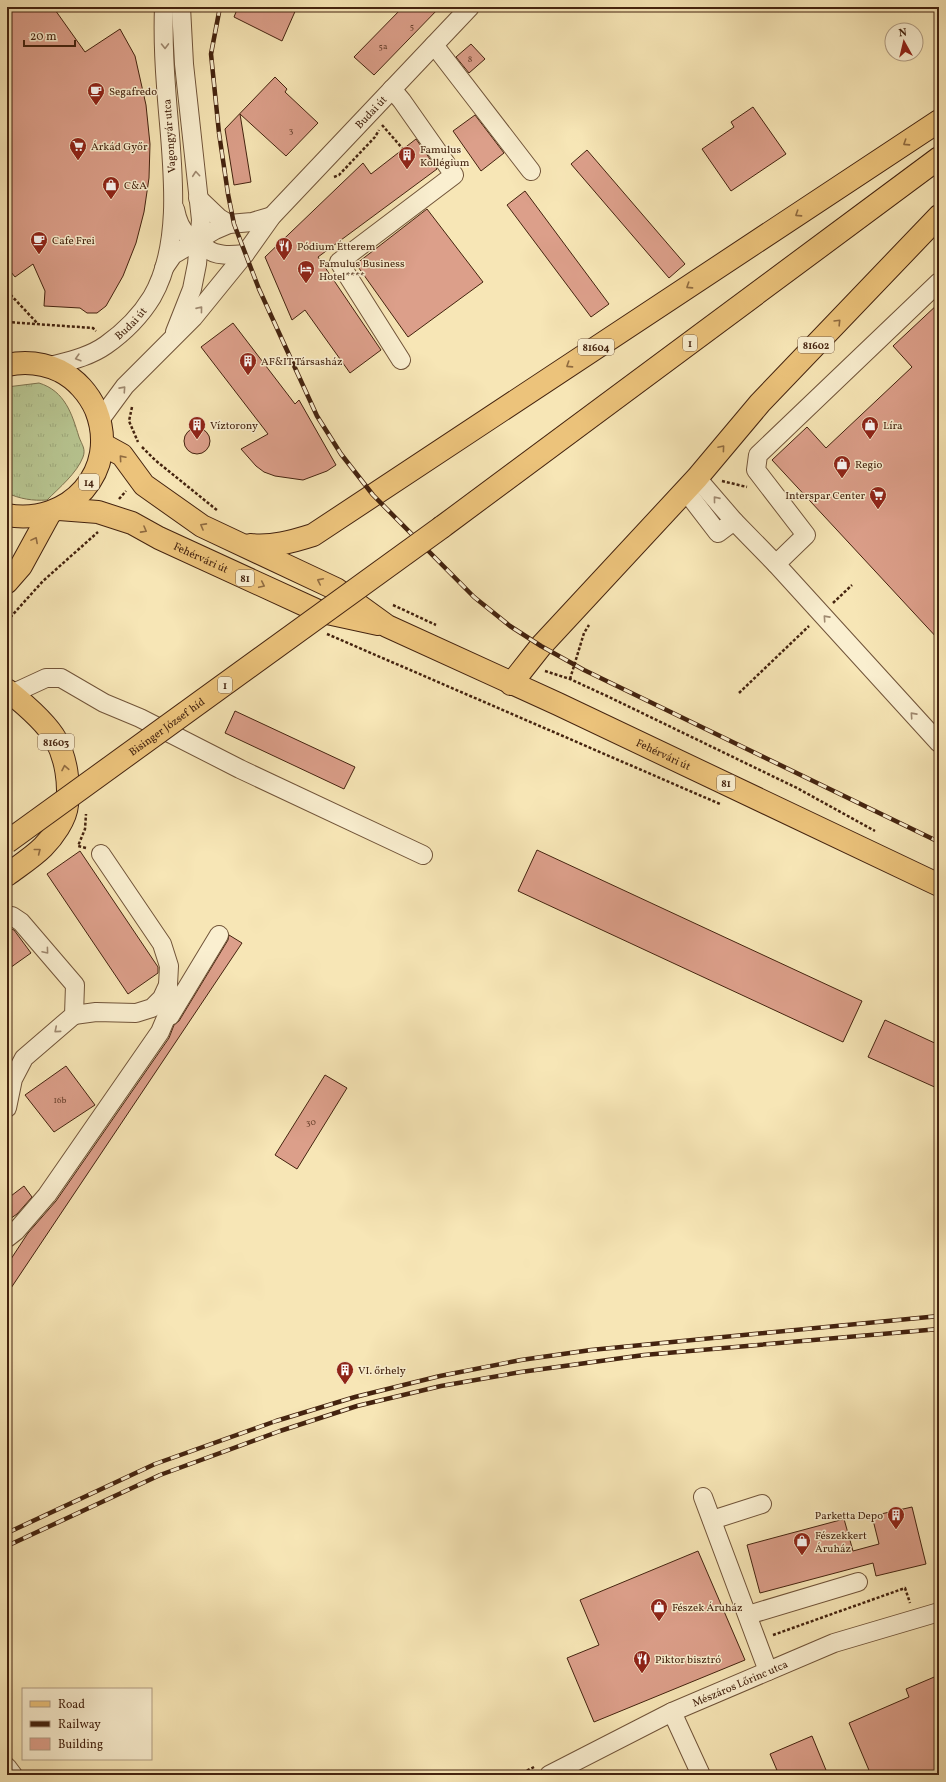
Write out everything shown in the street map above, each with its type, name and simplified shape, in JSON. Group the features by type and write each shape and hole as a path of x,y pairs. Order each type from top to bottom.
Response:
{"main road":[{"name":"81604","path":"244,545 268,546 286,544 313,535 939,121"},
{"name":"Bisinger József híd","path":"7,842 442,527 939,158"},
{"name":"81602","path":"511,684 541,646 697,486 760,403 939,216"},
{"name":"14","path":"7,515 27,517 54,511 73,500 85,489 94,475 100,460 102,444 100,420 92,402 81,387 67,374 50,366 11,361"},
{"name":"Fehérvári út","path":"102,444 122,455 144,485 180,512 202,526 336,589 387,626 511,684 558,704 939,884"},
{"name":"Fehérvári út","path":"54,511 98,512 109,515 132,523 159,538 318,611 387,626"},
{"path":"7,582 21,566 54,511"},
{"name":"81603","path":"7,875 43,847 58,827 67,806 68,782 63,759 56,739 34,714 8,693"}],"street":[{"name":"Vagongyár utca","path":"164,7 166,84 173,202 170,241"},
{"name":"Vagongyár utca","path":"181,7 184,64 201,220 199,240"},
{"name":"Budai út","path":"100,420 118,393 173,336 185,328 245,254 272,216 470,7"},
{"path":"434,45 531,171"},
{"path":"392,89 454,175 339,262 402,360"},
{"path":"198,198 219,218 229,224"},
{"path":"173,202 180,226 189,236 199,240 213,253 235,255 245,254"},
{"name":"Budai út","path":"173,336 192,289 199,240 229,224 252,222 272,216"},
{"path":"163,269 174,255 199,240"},
{"name":"Budai út","path":"50,366 85,356 105,345 132,322 152,297 163,269 170,241"},
{"path":"776,564 806,535 756,470 758,455 939,282"},
{"path":"697,486 718,533 734,521"},
{"path":"697,486 776,564 939,744"},
{"path":"8,693 46,678 61,678 104,703 140,718 240,769 423,855"},
{"path":"101,854 162,944 169,966 168,985 170,1006 160,1032"},
{"path":"7,917 12,916 20,922 75,985 74,1015"},
{"path":"7,1238 16,1231 46,1195 160,1032 219,935"},
{"path":"7,1108 12,1078 24,1058 74,1015 96,1012 136,1013 152,1008 162,998 168,985"},
{"path":"704,1497 768,1671"},
{"path":"712,1520 762,1504"},
{"path":"748,1615 858,1582"},
{"name":"Mészáros Lőrinc utca","path":"549,1775 672,1712 834,1643 938,1618"},
{"path":"672,1712 701,1775"},
{"path":"7,1767 13,1775"}],"path":[{"path":"380,123 403,149"},
{"path":"7,291 38,324"},
{"path":"7,322 93,328 105,345"},
{"path":"132,405 129,420 139,444 156,460"},
{"path":"697,486 720,480 758,489 766,483"},
{"path":"7,621 43,581 101,530 109,515"},
{"path":"739,693 852,585"},
{"path":"570,679 584,633 592,620"},
{"path":"320,631 726,807"}],"green space":[{"path":"39,383 55,392 66,404 84,452 77,469 47,500 27,499 7,493 7,387"}],"building":[{"name":"Árkád Győr","path":"7,7 53,7 85,52 120,29 135,56 146,105 150,144 149,178 144,212 136,243 123,276 106,306 97,313 87,313 80,308 44,306 45,291 33,264 15,277 7,267"},
{"path":"238,7 297,7 282,41 234,17"},
{"path":"403,7 440,7 374,75 354,57"},
{"path":"471,44 485,59 469,73 456,57"},
{"path":"275,77 287,89 285,92 318,123 286,156 240,114 251,182 234,185 225,129"},
{"path":"753,107 786,154 731,191 702,149 734,127 731,122"},
{"path":"475,115 504,153 481,171 453,131"},
{"name":"Famulus Business Hotel****","path":"416,139 437,169 318,257 381,350 350,373 305,310 292,320 265,257 363,163 371,174"},
{"path":"587,150 685,264 669,278 571,164"},
{"path":"525,191 609,304 591,317 507,205"},
{"path":"427,209 483,282 408,337 356,264"},
{"name":"Interspar Center","path":"939,303 939,640 772,460 807,427 826,448 912,367 893,346"},
{"path":"233,323 295,404 299,400 336,465 327,471 303,480 275,476 264,472 256,466 241,449 268,434 201,347"},
{"name":"Víztorony","path":"197,428 206,432 210,441 206,450 197,454 188,450 184,441 188,432"},
{"path":"235,711 355,767 344,789 225,733"},
{"path":"537,850 862,1001 843,1042 518,891"},
{"path":"80,851 158,967 158,973 128,994 47,874"},
{"path":"7,927 14,930 31,953 7,970"},
{"path":"229,935 242,943 7,1294 7,1265 28,1233 56,1201 169,1038 174,1025 179,1021 228,940"},
{"path":"885,1020 939,1045 939,1089 868,1057"},
{"path":"66,1066 95,1105 54,1132 25,1095"},
{"path":"325,1075 347,1088 297,1169 275,1155"},
{"path":"24,1186 32,1197 17,1214 7,1221 7,1199"},
{"name":"Fészekkert Áruház","path":"912,1507 926,1564 876,1576 873,1563 760,1593 747,1545 844,1519 853,1551 879,1544 872,1516"},
{"name":"Fészek Áruház","path":"698,1551 745,1660 594,1722 567,1658 599,1645 580,1600"},
{"path":"939,1675 939,1775 871,1775 849,1723 909,1697 906,1689"},
{"path":"812,1736 828,1775 779,1775 770,1754"}],"railway":[{"path":"220,7 211,54 219,133 234,224 259,289 317,416 341,454 373,495 474,597 510,626 541,646 584,670 939,842"},
{"path":"7,1533 155,1464 276,1421 355,1397 440,1376 521,1360 591,1350 939,1316"},
{"path":"7,1546 160,1475 280,1431 357,1406 441,1386 521,1372 644,1355 939,1329"}],"place":[{"name":"Segafredo","path":"96,106"},
{"name":"Árkád Győr","path":"78,161"},
{"name":"Famulus Kollégium","path":"407,170"},
{"name":"C&A","path":"111,200"},
{"name":"Cafe Frei","path":"39,255"},
{"name":"Pódium Étterem","path":"284,261"},
{"name":"Famulus Business Hotel****","path":"306,284"},
{"name":"AF&IT Társasház","path":"248,376"},
{"name":"Víztorony","path":"197,440"},
{"name":"Líra","path":"870,440"},
{"name":"Regio","path":"842,479"},
{"name":"Interspar Center","path":"878,510"},
{"name":"VI. őrhely","path":"345,1385"},
{"name":"Parketta Depo","path":"896,1530"},
{"name":"Fészekkert Áruház","path":"802,1556"},
{"name":"Fészek Áruház","path":"659,1622"},
{"name":"Piktor bisztró","path":"642,1674"}]}
